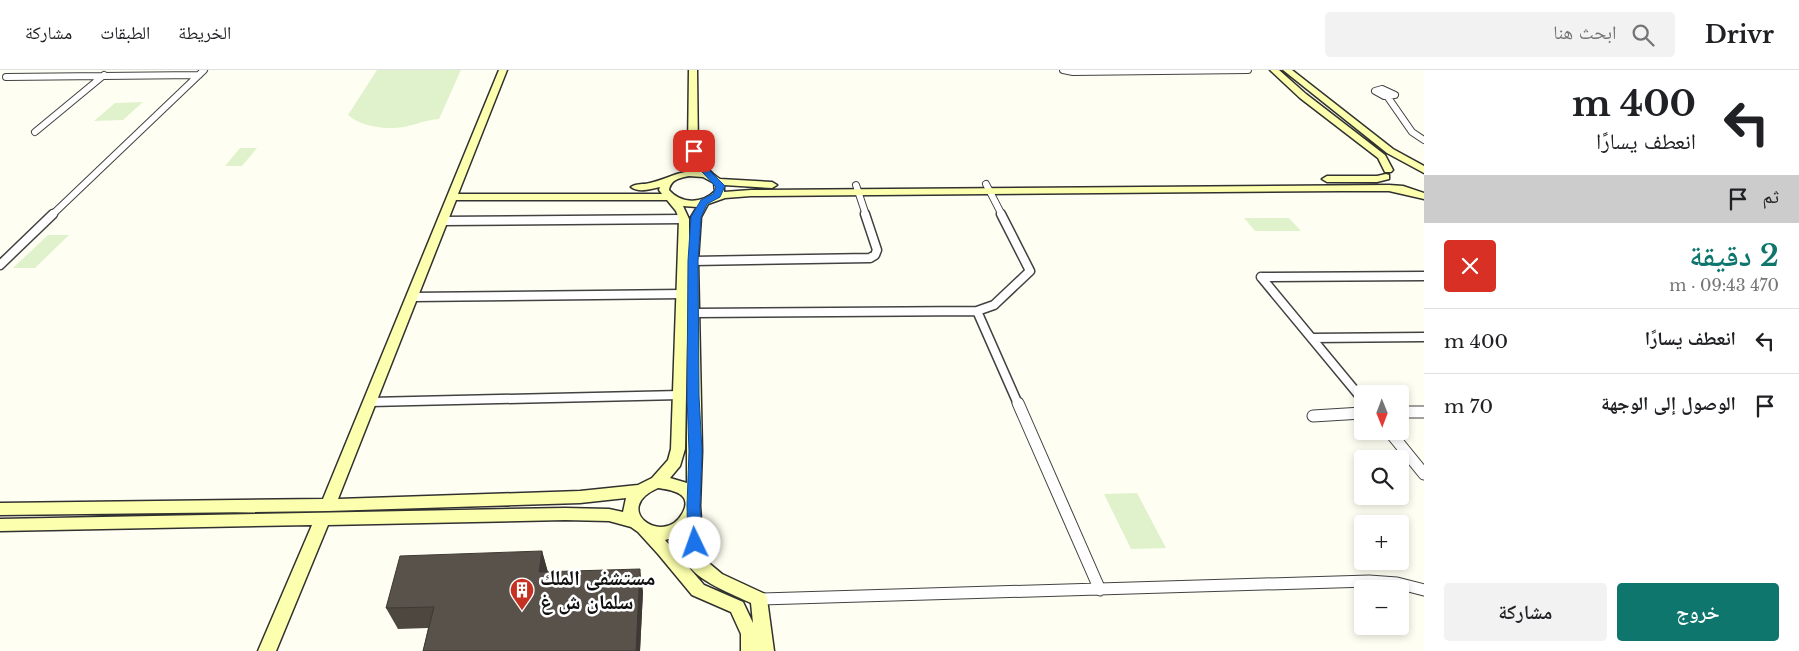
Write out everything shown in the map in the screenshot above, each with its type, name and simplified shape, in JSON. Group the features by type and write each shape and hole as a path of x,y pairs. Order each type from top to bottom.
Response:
{"street":[{"path":"0,81 16,70"},
{"path":"35,132 110,70"},
{"path":"267,651 326,512 503,70"},
{"path":"0,509 609,515 661,533 680,528 687,522 693,506 695,451 693,261 696,217 707,201 720,191 715,179 696,161 694,151 693,70"},
{"path":"1064,70 1248,70"},
{"path":"1274,70 1303,96 1378,153 1386,164 1387,174 1394,184 1418,195"},
{"path":"1286,70 1390,152 1424,170"},
{"path":"6,77 202,72"},
{"path":"0,265 202,72"},
{"path":"1387,96 1412,132 1424,140"},
{"path":"0,525 326,512 580,497 639,491 657,482 675,462 678,449 683,294 684,219 681,210 664,190 670,179 685,167 694,151"},
{"path":"988,188 1168,182 1377,179 1402,167 1424,170"},
{"path":"454,193 647,187 670,179 697,173 734,184 857,189"},
{"path":"694,313 977,311 994,305 1030,271 988,188"},
{"path":"454,193 670,198 686,203 707,201 724,195 857,189 1389,188 1418,195"},
{"path":"693,261 870,258 875,255 877,250 857,189"},
{"path":"442,221 684,219"},
{"path":"1354,389 1261,277 1424,276"},
{"path":"412,297 683,294"},
{"path":"977,311 1100,590"},
{"path":"1312,338 1424,338"},
{"path":"370,402 680,395"},
{"path":"1409,412 1424,412"},
{"path":"1313,416 1354,413"},
{"path":"1396,440 1424,474"},
{"path":"657,482 674,483 682,487 692,499 696,562 716,579 760,599 1369,581 1397,583 1424,590"},
{"path":"639,491 631,506 631,515 664,549 698,590 737,607 750,634 750,651"},
{"path":"760,599 765,651"}],"green space":[{"path":"377,70 461,70 439,119 404,127 390,128 367,125 348,115"},
{"path":"143,102 123,120 94,121 115,103"},
{"path":"240,148 257,148 242,166 225,166"},
{"path":"1244,218 1289,218 1301,231 1255,231"},
{"path":"48,235 69,235 35,268 13,268"},
{"path":"1137,493 1166,548 1131,549 1104,494"}],"building":[{"name":"مستشفى الملك سلمان ش غ","path":"542,551 539,572 640,569 636,651 423,651 434,607 386,608 400,556"}],"place":[{"name":"مستشفى الملك سلمان ش غ","path":"522,611"}],"route":[{"path":"694,151 696,161 720,186 717,196 704,202 696,217 693,261 695,481 693,506 695,543"}]}
